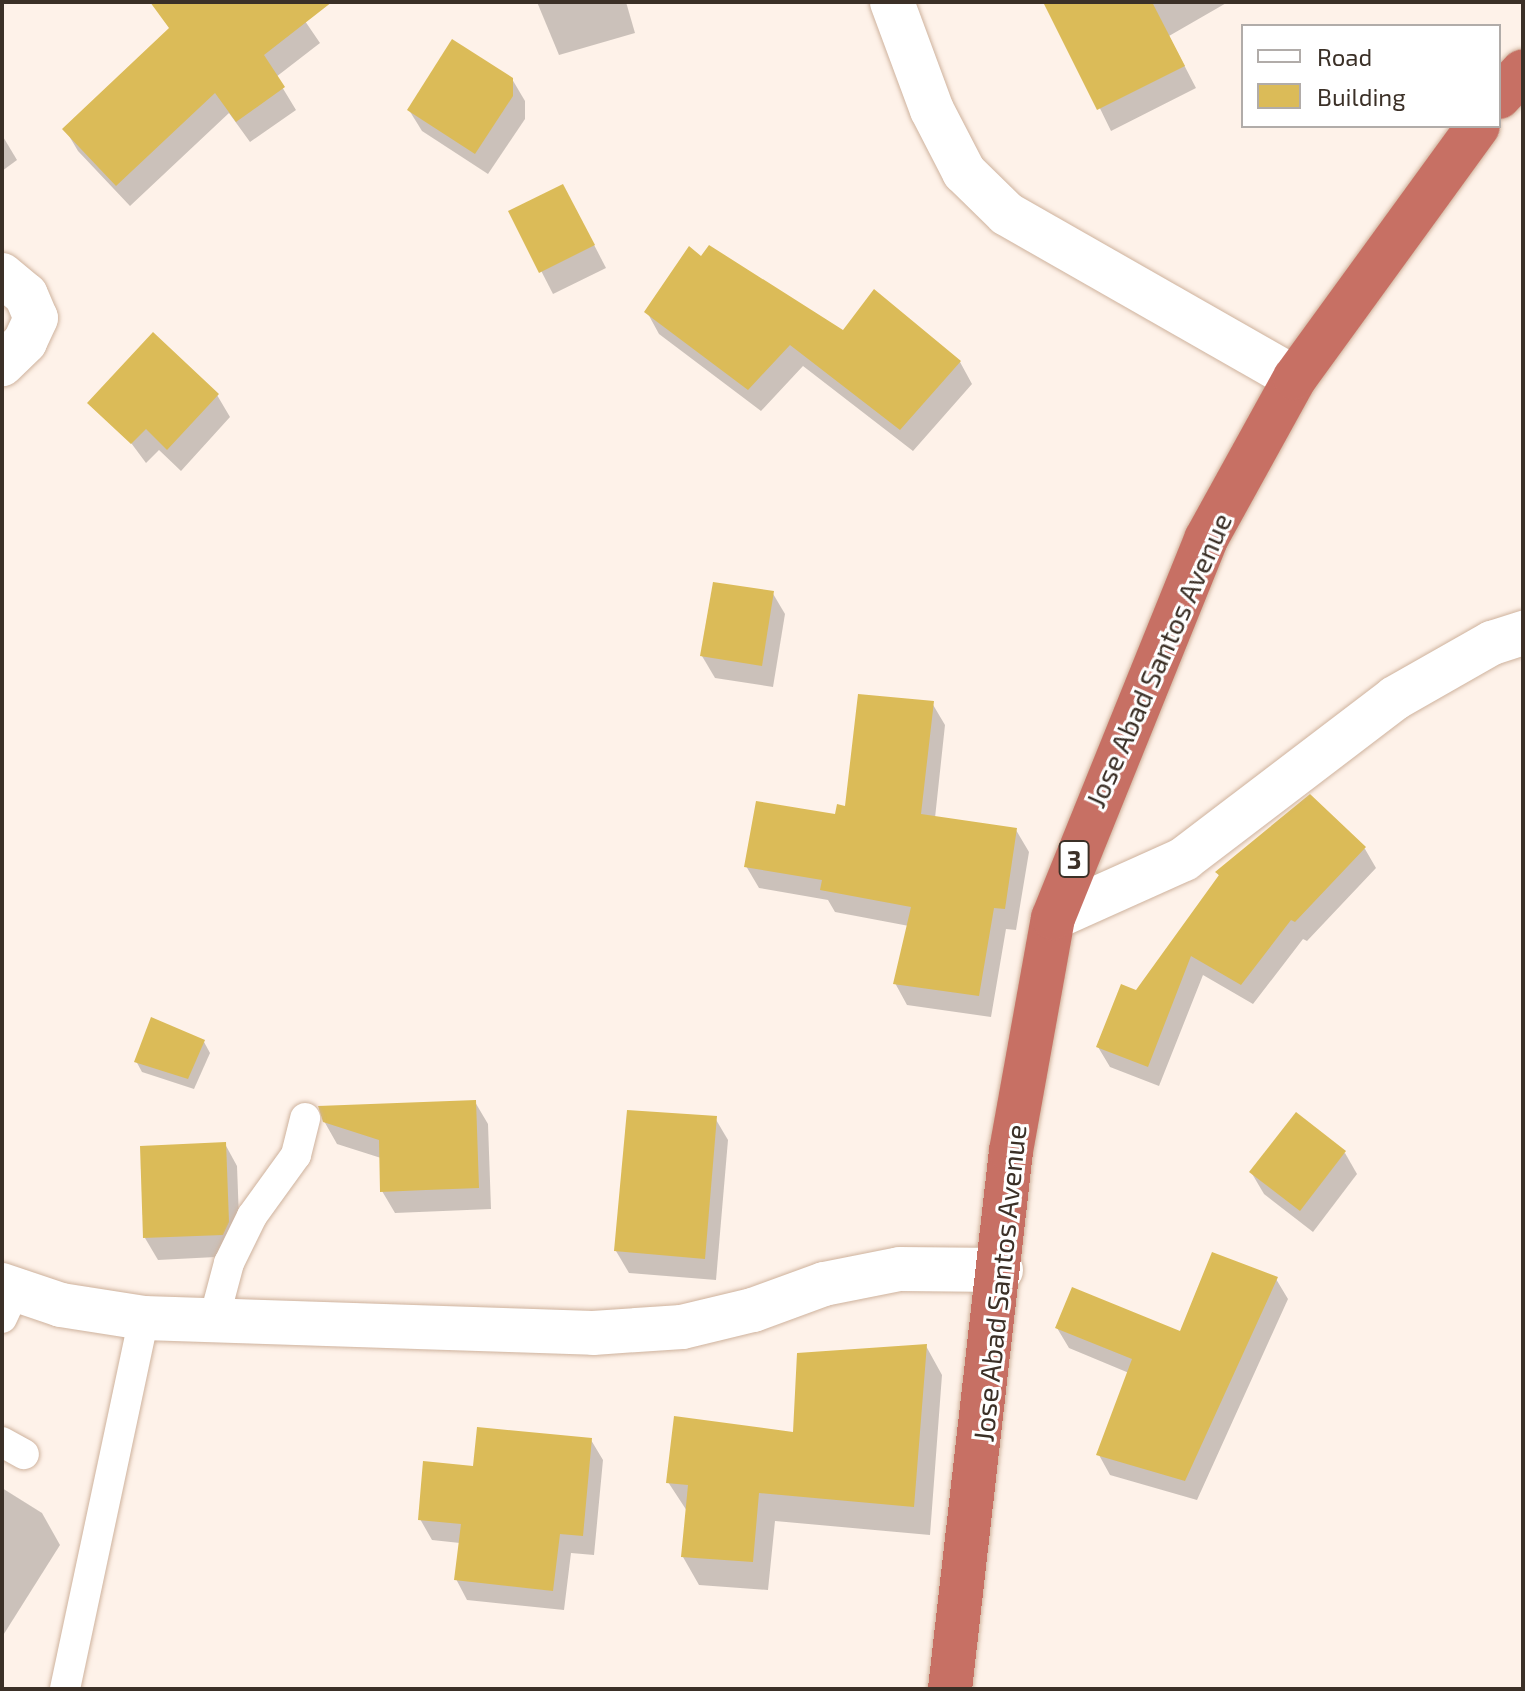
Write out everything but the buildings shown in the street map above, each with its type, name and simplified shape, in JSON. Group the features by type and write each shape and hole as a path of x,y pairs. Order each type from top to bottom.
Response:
{"highway":[{"path":"1501,95 1523,71"},
{"name":"Jose Abad Santos Avenue","path":"950,1689 1001,1270 1011,1151 1053,918 1206,539 1295,378 1477,128"}],"street":[{"path":"892,2 932,110 964,172 1007,214 1295,378"},
{"path":"2,275 26,295 36,318 25,342 2,364"},
{"path":"1053,918 1184,859 1395,698 1492,643 1523,633"},
{"path":"6,1298 144,1318 213,1323 593,1333 682,1327 753,1310 824,1284 900,1269 1001,1270"}],"lane":[{"path":"213,1323 229,1263 252,1216 296,1155 305,1118"},
{"path":"65,1689 144,1318"}]}
